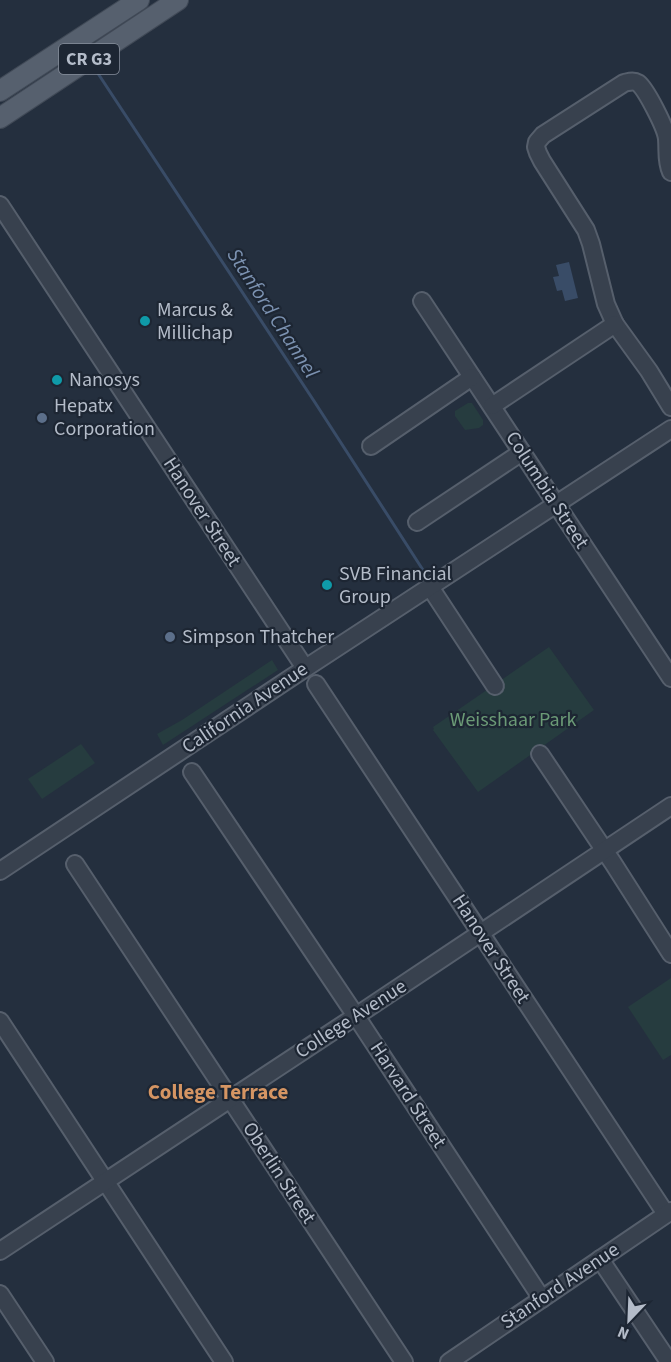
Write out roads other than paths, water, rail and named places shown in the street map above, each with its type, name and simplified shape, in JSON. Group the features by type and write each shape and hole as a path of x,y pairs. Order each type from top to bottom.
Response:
{"main road":[{"name":"CR G3","path":"0,91 139,0"},
{"name":"CR G3","path":"0,118 178,0"}],"street":[{"path":"671,172 668,165 667,137 656,111 637,82 624,83 543,135 537,142 536,147 542,161 586,230 606,304 615,324 649,371 671,407"},
{"name":"Hanover Street","path":"0,205 305,668"},
{"name":"Columbia Street","path":"422,301 671,678"},
{"path":"492,406 615,324"},
{"path":"371,446 472,376"},
{"name":"California Avenue","path":"0,870 671,429"},
{"path":"417,522 522,452"},
{"path":"430,587 495,686"},
{"name":"Hanover Street","path":"316,684 668,1212"},
{"path":"540,754 671,954"},
{"name":"Harvard Street","path":"192,772 542,1299"},
{"name":"College Avenue","path":"0,1251 671,806"},
{"name":"Oberlin Street","path":"75,864 404,1362"},
{"path":"0,1021 224,1362"},
{"name":"Stanford Avenue","path":"449,1362 668,1212"},
{"path":"600,1259 666,1361"},
{"path":"0,1294 45,1362"}],"water":[{"path":"569,262 578,298 565,301 562,290 557,291 553,277 559,276 556,265"}],"waterway":[{"name":"Stanford Channel","path":"97,72 423,570"}],"place":[{"name":"Marcus & Millichap","path":"145,321"},
{"name":"Nanosys","path":"57,380"},
{"name":"Hepatx Corporation","path":"42,418"},
{"name":"SVB Financial Group","path":"327,585"},
{"name":"Simpson Thatcher","path":"170,637"}],"district":[{"name":"College Terrace","path":"218,1092"}],"park label":[{"name":"Weisshaar Park","path":"513,720"}]}
